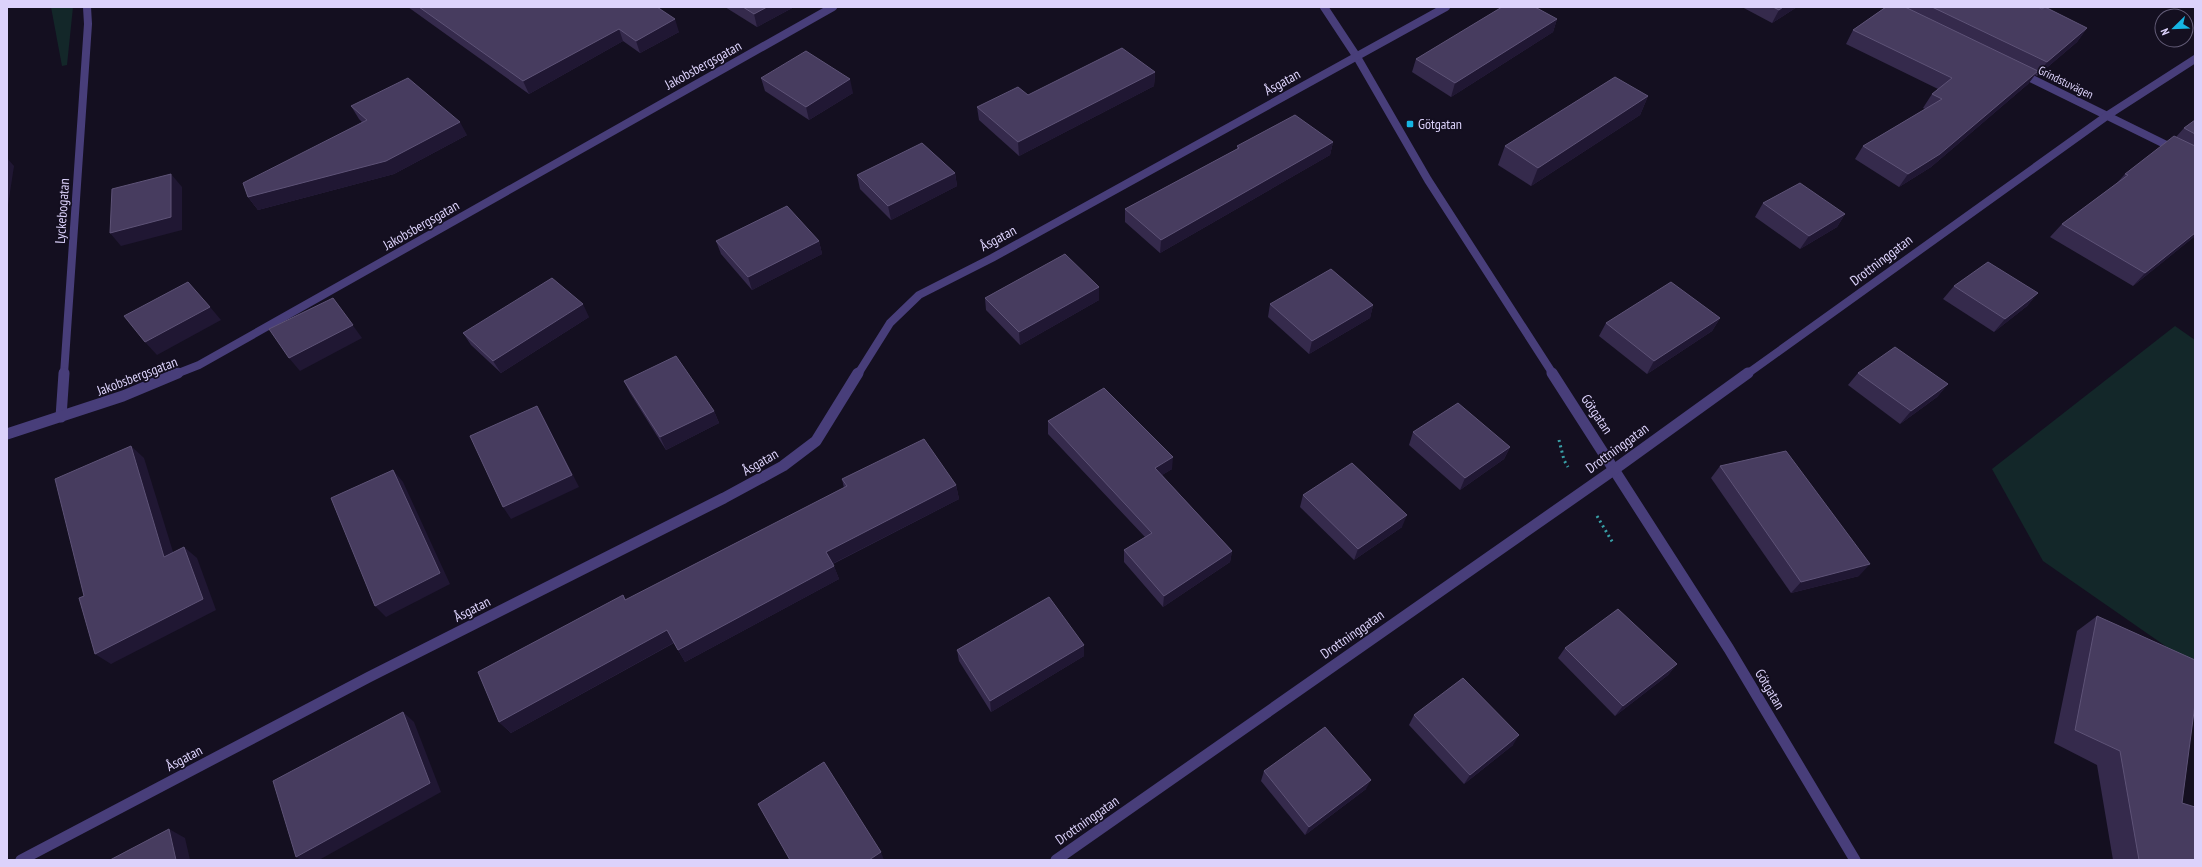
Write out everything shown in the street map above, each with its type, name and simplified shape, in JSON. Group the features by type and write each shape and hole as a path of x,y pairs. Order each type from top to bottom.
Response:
{"street":[{"name":"Lyckebogatan","path":"60,418 88,24 87,7"},
{"name":"Jakobsbergsgatan","path":"7,434 60,418 123,396 199,365 833,7"},
{"name":"Götgatan","path":"1324,7 1357,57 1432,186 1516,319 1615,469 1729,649 1855,860"},
{"name":"Åsgatan","path":"21,860 369,676 724,498 783,466 816,441 890,323 919,295 992,258 1446,7"},
{"name":"Drottninggatan","path":"1056,860 1615,469 2108,115 2195,59"},
{"name":"Grindstuvägen","path":"2010,68 2195,159"}],"green space":[{"path":"51,7 73,7 67,65 62,66"},
{"path":"2175,326 2195,340 2195,663 2174,652 2043,561 1992,469"}],"building":[{"path":"419,7 657,7 675,19 636,41 619,29 523,81"},
{"path":"743,7 767,7 754,14"},
{"path":"1502,7 1535,7 1557,19 1455,83 1416,59"},
{"path":"1773,7 1783,7 1779,10"},
{"path":"1886,7 1905,7 2038,71 1940,154 1908,174 1863,146 1942,99 1932,94 1952,78 1853,30"},
{"path":"1932,7 2038,7 2042,9 2045,7 2087,28 2047,62"},
{"path":"1122,48 1155,72 1018,142 977,107 1018,87 1028,95"},
{"path":"806,51 850,79 806,107 761,78"},
{"path":"1615,77 1648,96 1538,168 1505,146"},
{"path":"408,78 460,122 386,161 248,197 243,183 367,120 351,106"},
{"path":"1295,115 1333,142 1161,240 1125,209 1239,148 1237,146"},
{"path":"2195,120 2195,134 2184,128"},
{"path":"2174,136 2195,146 2195,233 2145,273 2062,224 2128,175 2125,174"},
{"path":"922,143 955,173 888,206 857,175"},
{"path":"171,174 171,217 110,233 112,189"},
{"path":"1800,183 1845,214 1809,236 1763,203"},
{"path":"787,206 819,241 748,277 716,241"},
{"path":"1065,254 1099,287 1019,332 985,298"},
{"path":"1988,262 2038,293 2005,319 1954,286"},
{"path":"1331,269 1373,305 1312,341 1270,304"},
{"path":"552,278 583,304 493,361 463,333"},
{"path":"188,282 210,307 145,342 124,316"},
{"path":"1671,282 1720,318 1654,361 1606,323"},
{"path":"333,298 353,325 289,358 269,329"},
{"path":"1895,347 1948,384 1911,411 1858,373"},
{"path":"676,356 714,411 660,437 624,381"},
{"path":"1104,388 1173,457 1155,468 1232,551 1164,596 1124,550 1152,533 1048,421"},
{"path":"1458,403 1510,447 1465,478 1413,432"},
{"path":"537,406 572,475 503,507 470,436"},
{"path":"924,439 956,485 826,552 834,566 678,650 667,630 499,722 478,672 623,595 625,600 847,486 842,479"},
{"path":"131,446 164,557 184,547 203,599 95,654 79,598 84,596 55,479"},
{"path":"1786,451 1870,564 1801,582 1720,466"},
{"path":"1352,463 1407,515 1358,549 1303,495"},
{"path":"393,470 440,573 375,606 331,498"},
{"path":"1049,597 1084,645 990,701 957,650"},
{"path":"1618,609 1677,664 1623,706 1565,648"},
{"path":"2097,616 2195,660 2195,704 2182,803 2195,807 2195,860 2139,860 2120,751 2075,730"},
{"path":"1463,678 1519,735 1470,775 1414,715"},
{"path":"403,712 430,783 296,857 273,781"},
{"path":"1325,727 1371,780 1309,827 1264,771"},
{"path":"824,762 881,852 869,860 790,860 758,804"},
{"path":"169,829 176,860 110,860"}],"place":[{"name":"Götgatan","path":"1410,124"}]}
